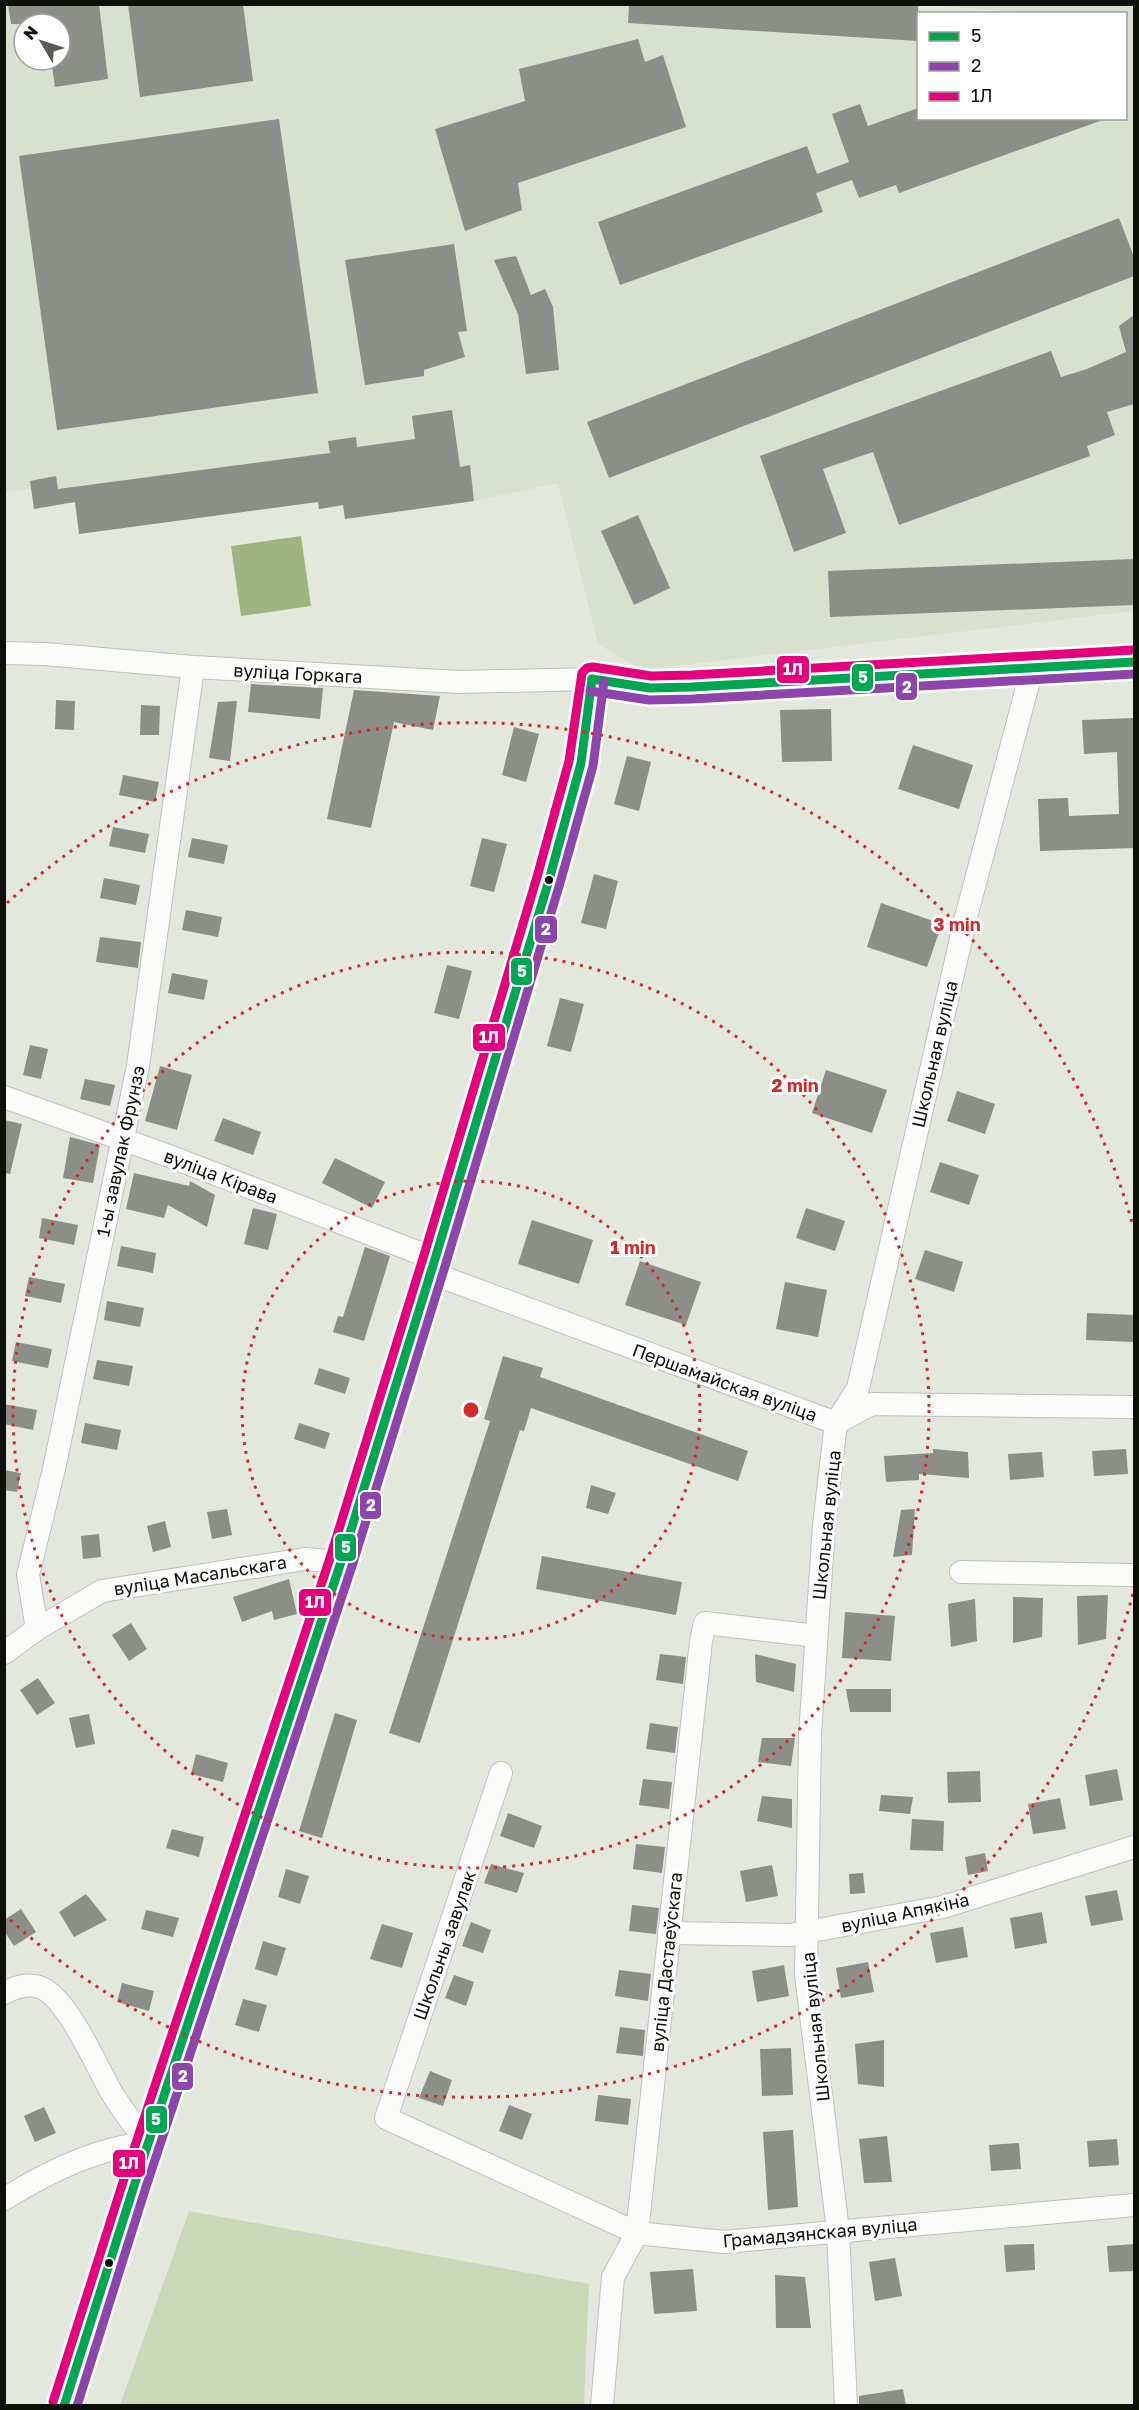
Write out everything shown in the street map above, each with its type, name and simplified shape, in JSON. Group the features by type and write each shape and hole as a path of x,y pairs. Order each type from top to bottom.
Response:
{"street":[{"name":"вуліца Горкага","path":"4,653 45,654 193,668 459,682 592,679 650,688 1134,662"},
{"name":"1-ы завулак Фрунзэ","path":"37,1629 28,1575 54,1469 138,1066 193,668"},
{"name":"Школьная вуліца","path":"846,2406 838,2230 806,1975 810,1735 824,1525 836,1423 858,1388 966,917 1032,669"},
{"path":"64,2406 341,1562 433,1266 581,763 592,679"},
{"name":"вуліца Кірава","path":"4,1097 256,1189 433,1266"},
{"name":"Першамайская вуліца","path":"433,1266 836,1423 872,1404 1134,1407"},
{"name":"вуліца Масальскага","path":"4,1653 37,1629 102,1591 305,1559 341,1562"},
{"path":"961,1572 1134,1575"},
{"name":"вуліца Дастаеўскага","path":"602,2406 613,2277 637,2233 705,1623 816,1636"},
{"name":"Школьны завулак","path":"386,2118 501,1773"},
{"name":"вуліца Апякіна","path":"669,1933 790,1935 943,1907 1134,1847"},
{"path":"4,1993 16,1986 40,1987 64,2006 114,2095 136,2129 149,2143"},
{"name":"Грамадзянская вуліца","path":"386,2118 637,2233 724,2242 1134,2205"},
{"path":"4,2199 92,2154 133,2144 149,2143"}],"shaded area":[{"path":"610,4 917,14 917,120 1127,120 1127,12 1018,12 927,5 1134,5 1134,611 642,670 598,644 558,483 474,501 345,519 343,506 319,509 318,502 73,487 5,491 5,5"},
{"path":"301,536 311,606 241,616 231,546"},
{"path":"189,2211 589,2284 584,2405 120,2405"}],"building":[{"path":"8,4 99,4 108,79 55,87 53,72 72,72 72,12 12,12 11,24"},
{"path":"128,4 243,4 253,81 140,97"},
{"path":"629,4 918,4 917,41 628,23"},
{"path":"638,39 645,62 663,55 686,127 518,183 522,210 465,231 435,129 525,101 519,69"},
{"path":"860,104 868,126 917,108 917,120 1100,121 899,193 896,185 859,198 852,180 816,193 823,212 620,285 598,222 807,146 817,174 849,162 832,114"},
{"path":"279,119 318,393 57,430 19,156"},
{"path":"1119,218 1134,257 1134,276 609,478 587,422"},
{"path":"454,244 467,331 458,332 465,357 424,370 424,376 365,385 345,260"},
{"path":"516,256 531,295 545,289 553,307 559,370 526,374 518,314 494,260"},
{"path":"1134,315 1134,404 1107,412 1115,435 1087,446 1090,456 899,525 873,452 823,469 846,533 794,552 760,456 1051,351 1061,377 1087,369 1126,352 1119,326"},
{"path":"452,410 460,467 470,465 474,501 345,519 343,505 319,509 318,502 79,534 75,502 34,509 30,481 56,476 58,489 330,453 328,441 356,437 357,447 415,439 412,416"},
{"path":"638,515 670,588 634,605 601,531"},
{"path":"1134,559 1134,605 830,617 828,571"},
{"path":"251,684 323,688 320,719 248,712"},
{"path":"354,690 440,696 433,730 394,722 371,828 327,819"},
{"path":"56,700 75,701 74,730 55,729"},
{"path":"237,701 230,761 209,758 218,702"},
{"path":"141,705 160,706 159,735 140,735"},
{"path":"831,709 832,761 782,762 780,710"},
{"path":"1134,718 1134,848 1040,851 1038,799 1068,798 1069,816 1119,814 1117,752 1084,754 1082,720"},
{"path":"514,727 539,734 526,782 502,775"},
{"path":"913,745 973,765 959,809 898,789"},
{"path":"627,756 651,762 639,811 614,804"},
{"path":"123,775 159,782 155,802 119,795"},
{"path":"113,827 149,834 145,853 109,846"},
{"path":"192,838 228,845 224,864 188,857"},
{"path":"482,838 507,844 494,892 470,886"},
{"path":"594,874 618,881 606,929 581,923"},
{"path":"104,878 140,885 136,905 100,898"},
{"path":"881,903 942,924 927,967 867,947"},
{"path":"186,910 222,917 218,937 182,930"},
{"path":"100,937 141,942 138,968 96,962"},
{"path":"447,965 472,971 459,1019 434,1013"},
{"path":"172,973 208,980 204,1000 168,993"},
{"path":"560,998 584,1004 571,1052 547,1046"},
{"path":"30,1045 48,1049 41,1079 23,1075"},
{"path":"160,1066 192,1075 177,1130 145,1121"},
{"path":"826,1070 887,1090 872,1133 812,1113"},
{"path":"85,1079 115,1085 110,1106 80,1099"},
{"path":"957,1091 995,1104 985,1134 947,1121"},
{"path":"223,1118 261,1132 253,1155 214,1141"},
{"path":"4,1120 22,1124 10,1174 4,1173"},
{"path":"70,1137 100,1145 93,1183 63,1178"},
{"path":"335,1158 385,1182 372,1208 322,1183"},
{"path":"940,1162 979,1175 969,1205 930,1192"},
{"path":"134,1173 189,1186 190,1181 215,1195 207,1227 168,1205 164,1218 126,1209"},
{"path":"253,1208 277,1214 268,1250 244,1244"},
{"path":"806,1208 845,1221 835,1251 796,1238"},
{"path":"42,1218 78,1225 74,1245 39,1238"},
{"path":"532,1220 593,1240 579,1284 518,1264"},
{"path":"121,1246 156,1253 153,1273 117,1266"},
{"path":"365,1247 390,1256 364,1341 333,1332 338,1316 343,1317"},
{"path":"925,1250 963,1262 954,1292 915,1279"},
{"path":"640,1261 701,1282 686,1325 625,1305"},
{"path":"29,1277 65,1284 61,1303 25,1296"},
{"path":"785,1282 827,1290 818,1337 776,1329"},
{"path":"107,1301 144,1308 140,1327 104,1320"},
{"path":"1087,1313 1134,1315 1134,1342 1086,1340"},
{"path":"16,1342 52,1349 48,1368 12,1361"},
{"path":"503,1356 543,1368 540,1377 748,1451 738,1481 531,1408 524,1431 520,1430 420,1743 389,1733 490,1421 484,1419"},
{"path":"97,1360 133,1366 129,1386 93,1379"},
{"path":"319,1368 350,1378 345,1394 314,1384"},
{"path":"4,1404 37,1410 33,1430 4,1424"},
{"path":"85,1423 121,1430 117,1450 81,1443"},
{"path":"299,1423 330,1433 325,1449 294,1439"},
{"path":"933,1449 968,1452 969,1478 919,1474 919,1480 886,1482 884,1456 933,1453"},
{"path":"1126,1449 1128,1474 1094,1476 1092,1451"},
{"path":"1042,1452 1044,1477 1010,1480 1008,1454"},
{"path":"4,1470 21,1473 17,1492 4,1490"},
{"path":"591,1485 616,1493 608,1514 586,1508"},
{"path":"227,1509 232,1535 212,1539 207,1512"},
{"path":"915,1509 912,1555 893,1557 901,1510"},
{"path":"165,1521 171,1547 153,1552 147,1526"},
{"path":"99,1534 101,1557 83,1559 81,1536"},
{"path":"542,1556 682,1582 676,1615 536,1589"},
{"path":"289,1579 297,1614 274,1620 272,1611 242,1622 233,1597"},
{"path":"1108,1595 1106,1639 1078,1645 1077,1596"},
{"path":"1013,1597 1043,1598 1042,1637 1013,1643"},
{"path":"975,1599 977,1641 951,1647 948,1604"},
{"path":"845,1612 895,1616 891,1661 842,1658"},
{"path":"131,1623 147,1649 129,1661 112,1635"},
{"path":"660,1654 686,1657 683,1684 656,1680"},
{"path":"755,1654 796,1664 794,1692 756,1682"},
{"path":"38,1678 55,1703 37,1715 20,1690"},
{"path":"846,1689 891,1689 891,1712 850,1712"},
{"path":"335,1713 357,1720 322,1838 299,1831"},
{"path":"89,1714 95,1744 76,1748 69,1718"},
{"path":"650,1723 678,1727 675,1753 646,1749"},
{"path":"762,1738 795,1738 791,1766 758,1762"},
{"path":"196,1754 228,1763 223,1782 191,1774"},
{"path":"1117,1769 1123,1800 1090,1806 1085,1775"},
{"path":"980,1771 981,1802 948,1803 947,1772"},
{"path":"643,1779 672,1782 669,1809 639,1805"},
{"path":"881,1795 913,1797 910,1814 879,1811"},
{"path":"762,1796 792,1799 792,1828 757,1821"},
{"path":"1060,1798 1066,1829 1033,1834 1028,1804"},
{"path":"508,1813 542,1826 534,1848 500,1836"},
{"path":"912,1819 944,1821 943,1851 910,1850"},
{"path":"172,1829 204,1837 199,1857 166,1848"},
{"path":"636,1844 665,1847 662,1873 633,1869"},
{"path":"985,1853 988,1871 968,1875 965,1857"},
{"path":"491,1864 524,1873 517,1893 484,1883"},
{"path":"772,1865 778,1896 746,1902 740,1871"},
{"path":"286,1869 309,1876 300,1904 278,1897"},
{"path":"863,1873 865,1893 850,1894 849,1874"},
{"path":"1117,1890 1123,1920 1091,1926 1085,1896"},
{"path":"86,1894 107,1920 74,1937 59,1912"},
{"path":"632,1905 659,1908 656,1934 629,1931"},
{"path":"21,1909 36,1932 14,1946 4,1931 4,1920"},
{"path":"146,1910 179,1918 173,1937 141,1929"},
{"path":"1042,1912 1047,1943 1015,1949 1010,1918"},
{"path":"471,1922 491,1930 483,1953 462,1946"},
{"path":"382,1924 413,1933 402,1968 370,1959"},
{"path":"963,1927 968,1957 936,1963 930,1933"},
{"path":"263,1941 286,1948 277,1976 255,1969"},
{"path":"868,1962 874,1992 841,1998 836,1968"},
{"path":"784,1965 789,1996 757,2002 752,1971"},
{"path":"619,1970 651,1974 648,2001 615,1996"},
{"path":"454,1975 474,1982 466,2006 445,1998"},
{"path":"122,1983 154,1991 149,2011 117,2002"},
{"path":"243,1999 267,2005 259,2032 235,2025"},
{"path":"620,2027 645,2030 643,2056 616,2053"},
{"path":"884,2040 884,2087 858,2084 855,2044"},
{"path":"791,2048 793,2095 762,2096 760,2049"},
{"path":"430,2071 452,2080 443,2106 419,2098"},
{"path":"598,2095 631,2099 628,2125 595,2121"},
{"path":"509,2105 532,2114 522,2140 499,2131"},
{"path":"44,2107 56,2133 35,2142 24,2116"},
{"path":"793,2130 798,2207 768,2210 763,2132"},
{"path":"887,2136 892,2182 864,2183 859,2139"},
{"path":"1117,2139 1119,2165 1089,2167 1087,2141"},
{"path":"1019,2143 1021,2169 991,2171 989,2145"},
{"path":"1034,2244 1035,2270 1006,2272 1004,2245"},
{"path":"1134,2244 1134,2271 1109,2272 1107,2246"},
{"path":"895,2258 902,2296 875,2301 869,2262"},
{"path":"693,2269 697,2311 654,2314 650,2272"},
{"path":"775,2275 805,2277 811,2328 776,2328"},
{"path":"903,2389 906,2406 859,2406 859,2396"}],"transit line":[{"name":"1Л","path":"53,2402 123,2182 330,1558 424,1255 537,877 569,761 582,673 587,668 593,667 651,676 692,675 1133,650"},
{"name":"5","path":"592,679 650,688 692,687 1134,662"},
{"name":"2","path":"590,691 649,700 692,699 1134,674"},
{"name":"5","path":"64,2406 134,2186 341,1562 435,1259 549,880 581,763 592,679"},
{"name":"2","path":"77,2406 145,2190 352,1566 446,1263 593,766 604,681"}]}
